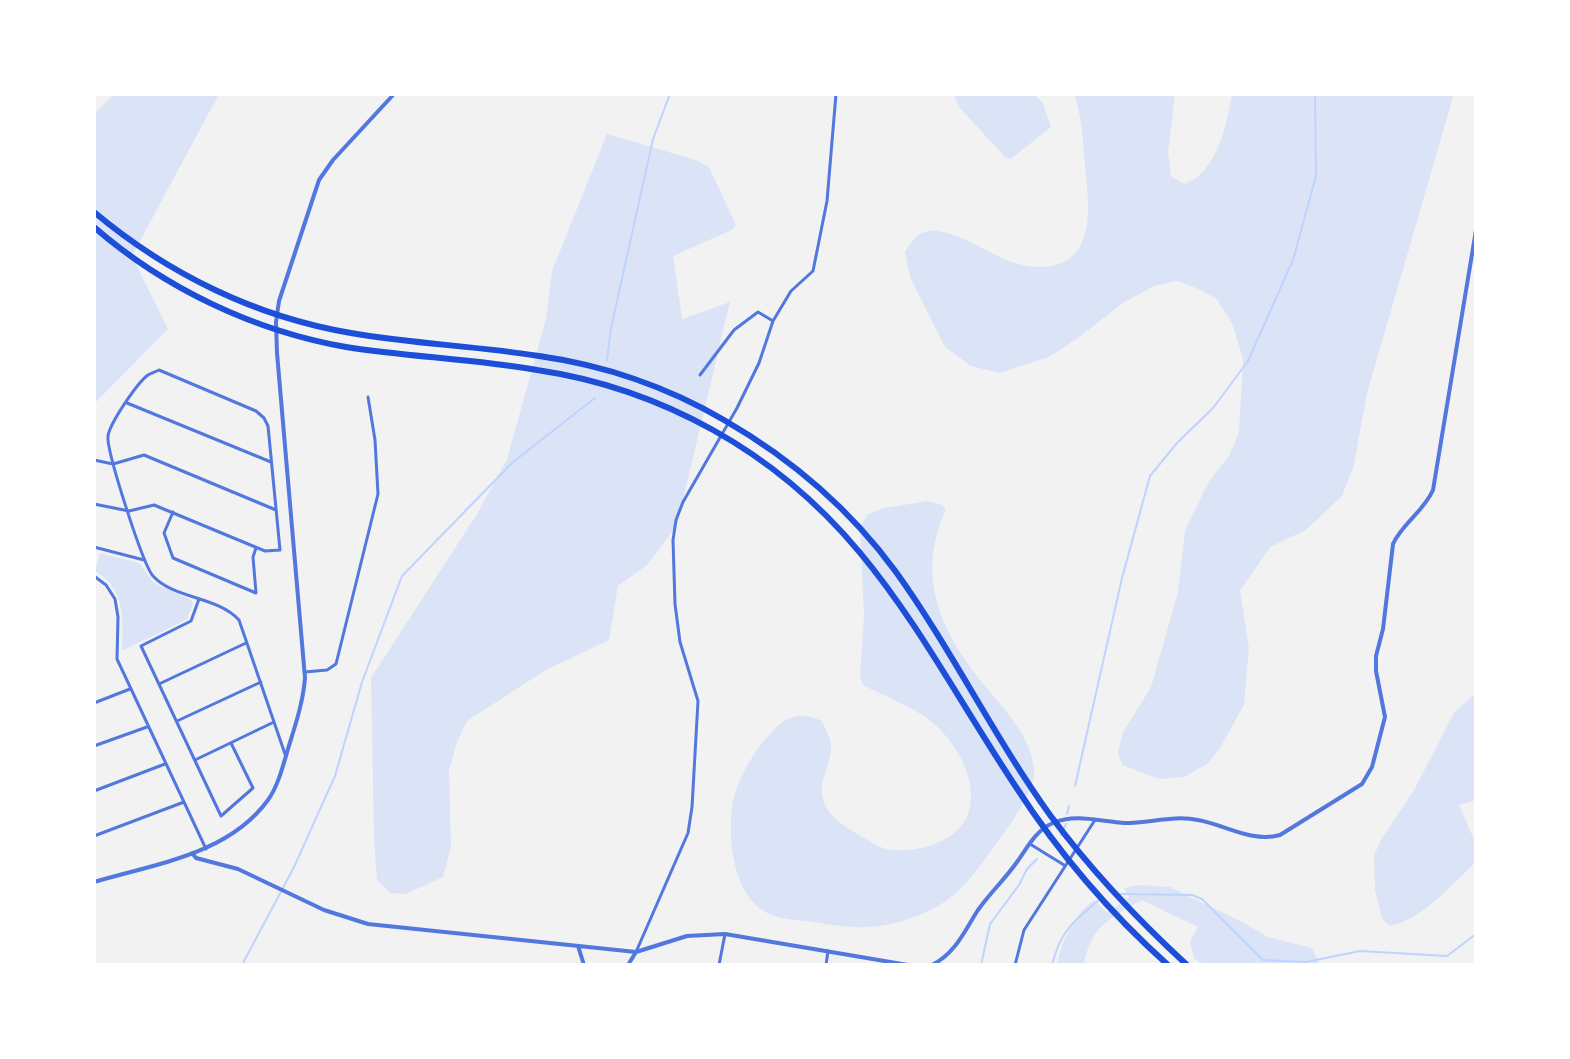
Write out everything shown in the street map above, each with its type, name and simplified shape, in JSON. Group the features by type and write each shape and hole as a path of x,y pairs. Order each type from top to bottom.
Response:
{"highway":[{"path":"94,212 147,254 191,280 291,319 387,339 509,351 581,364 624,376 687,401 757,440 824,492 887,561 1027,780 1084,857 1187,965"},
{"path":"94,227 124,252 177,287 237,315 287,333 342,346 508,365 577,378 653,402 713,430 784,478 814,502 862,553 901,604 1017,789 1074,866 1132,931 1168,965"}],"street":[{"path":"94,882 206,849 229,837 263,806 275,786 300,713 305,672 277,342 279,301 319,180 333,160 394,94"},
{"path":"628,965 688,833 692,807 698,701 680,642 675,604 673,540 676,520 759,363 773,321 791,291 813,271 827,201 836,94"},
{"path":"932,965 956,946 978,910 1039,831 1053,823 1079,818 1124,823 1178,817 1201,820 1255,837 1271,838 1354,789 1367,777 1385,717 1376,656 1383,629 1393,544 1422,509 1433,490 1476,230"},
{"path":"700,375 734,330 758,312 773,321"},
{"path":"94,504 129,511 154,505 265,551 280,550 268,426 261,414 159,370 146,376 127,403 109,432 108,448 129,511 144,560 149,571 158,581 233,614 241,624 286,756"},
{"path":"305,672 327,670 336,664 378,494 375,440 368,397"},
{"path":"127,403 271,462"},
{"path":"94,460 113,464 144,455 276,510"},
{"path":"173,512 164,533 173,558 256,593 253,557 256,547"},
{"path":"94,547 144,560"},
{"path":"94,576 110,590 117,604 116,654 206,849"},
{"path":"199,599 191,621 141,646 221,816 253,788 231,743"},
{"path":"159,684 247,642"},
{"path":"177,721 261,682"},
{"path":"94,702 130,689"},
{"path":"195,760 274,722"},
{"path":"94,746 148,726"},
{"path":"94,791 166,764"},
{"path":"94,836 184,802"},
{"path":"1015,965 1024,930 1095,820"},
{"path":"1030,844 1065,866"},
{"path":"192,853 196,858 238,869 324,910 368,924 636,952 687,936 725,934 908,965"},
{"path":"719,965 725,934"},
{"path":"578,946 584,965"},
{"path":"826,965 828,951"}],"shaded area":[{"path":"114,94 219,94 132,256 168,329 94,404 94,114"},
{"path":"953,94 1034,94 1043,103 1051,127 1011,159 1005,157 959,107"},
{"path":"1074,94 1175,94 1168,152 1171,176 1184,184 1205,170 1212,159 1223,133 1232,94 1454,94 1367,393 1354,465 1342,496 1306,530 1270,547 1240,591 1249,648 1244,705 1220,748 1207,764 1184,777 1160,779 1122,765 1118,753 1122,734 1151,687 1178,592 1185,530 1209,481 1229,456 1239,432 1243,359 1232,323 1216,298 1177,281 1154,286 1123,303 1049,357 999,373 971,366 945,347 910,277 905,252 920,234 936,231 1027,266 1059,264 1072,256 1081,245 1088,215 1082,130"},
{"path":"607,134 696,160 709,167 736,225 732,230 673,256 682,319 730,302 677,525 647,565 618,586 609,640 546,670 467,721 449,770 451,847 443,877 406,894 390,893 377,880 371,678 477,514 507,459 546,319 552,271"},
{"path":"928,501 942,505 946,510 932,560 938,606 959,650 1023,736 1034,768 1031,787 1013,821 978,869 954,895 933,909 891,924 867,927 772,915 758,907 740,880 732,846 732,812 737,787 748,765 771,732 788,719 806,716 822,721 831,744 822,784 824,801 838,821 877,845 898,850 925,847 947,838 962,825 969,810 971,792 967,774 948,738 918,712 863,685 860,677 864,616 860,527 868,514 884,508"},
{"path":"100,553 139,563 154,583 191,600 193,604 187,619 122,651 122,616 117,596 95,571"},
{"path":"1476,693 1476,800 1459,805 1476,844 1476,862 1424,909 1401,923 1389,926 1382,918 1375,890 1374,855 1414,790 1454,713"},
{"path":"1141,885 1170,887 1268,937 1312,948 1320,965 1204,965 1194,958 1190,942 1198,927 1142,900 1112,918 1097,932 1084,965 1057,965 1070,929 1087,906 1094,900 1107,913 1129,897 1124,888"}],"waterway":[{"path":"607,360 611,328 653,139 670,94"},
{"path":"1075,786 1122,578 1150,476 1177,443 1213,408 1248,361 1293,260 1316,176 1315,94"},
{"path":"242,965 294,867 335,776 362,682 402,576 513,462 595,398"},
{"path":"1067,814 1069,806"},
{"path":"1061,835 1066,824"},
{"path":"981,965 990,924 1037,859"},
{"path":"1120,894 1192,895 1202,899 1263,960 1306,962 1360,951 1447,956 1476,934"},
{"path":"1052,965 1059,944 1069,928 1099,900"}]}
